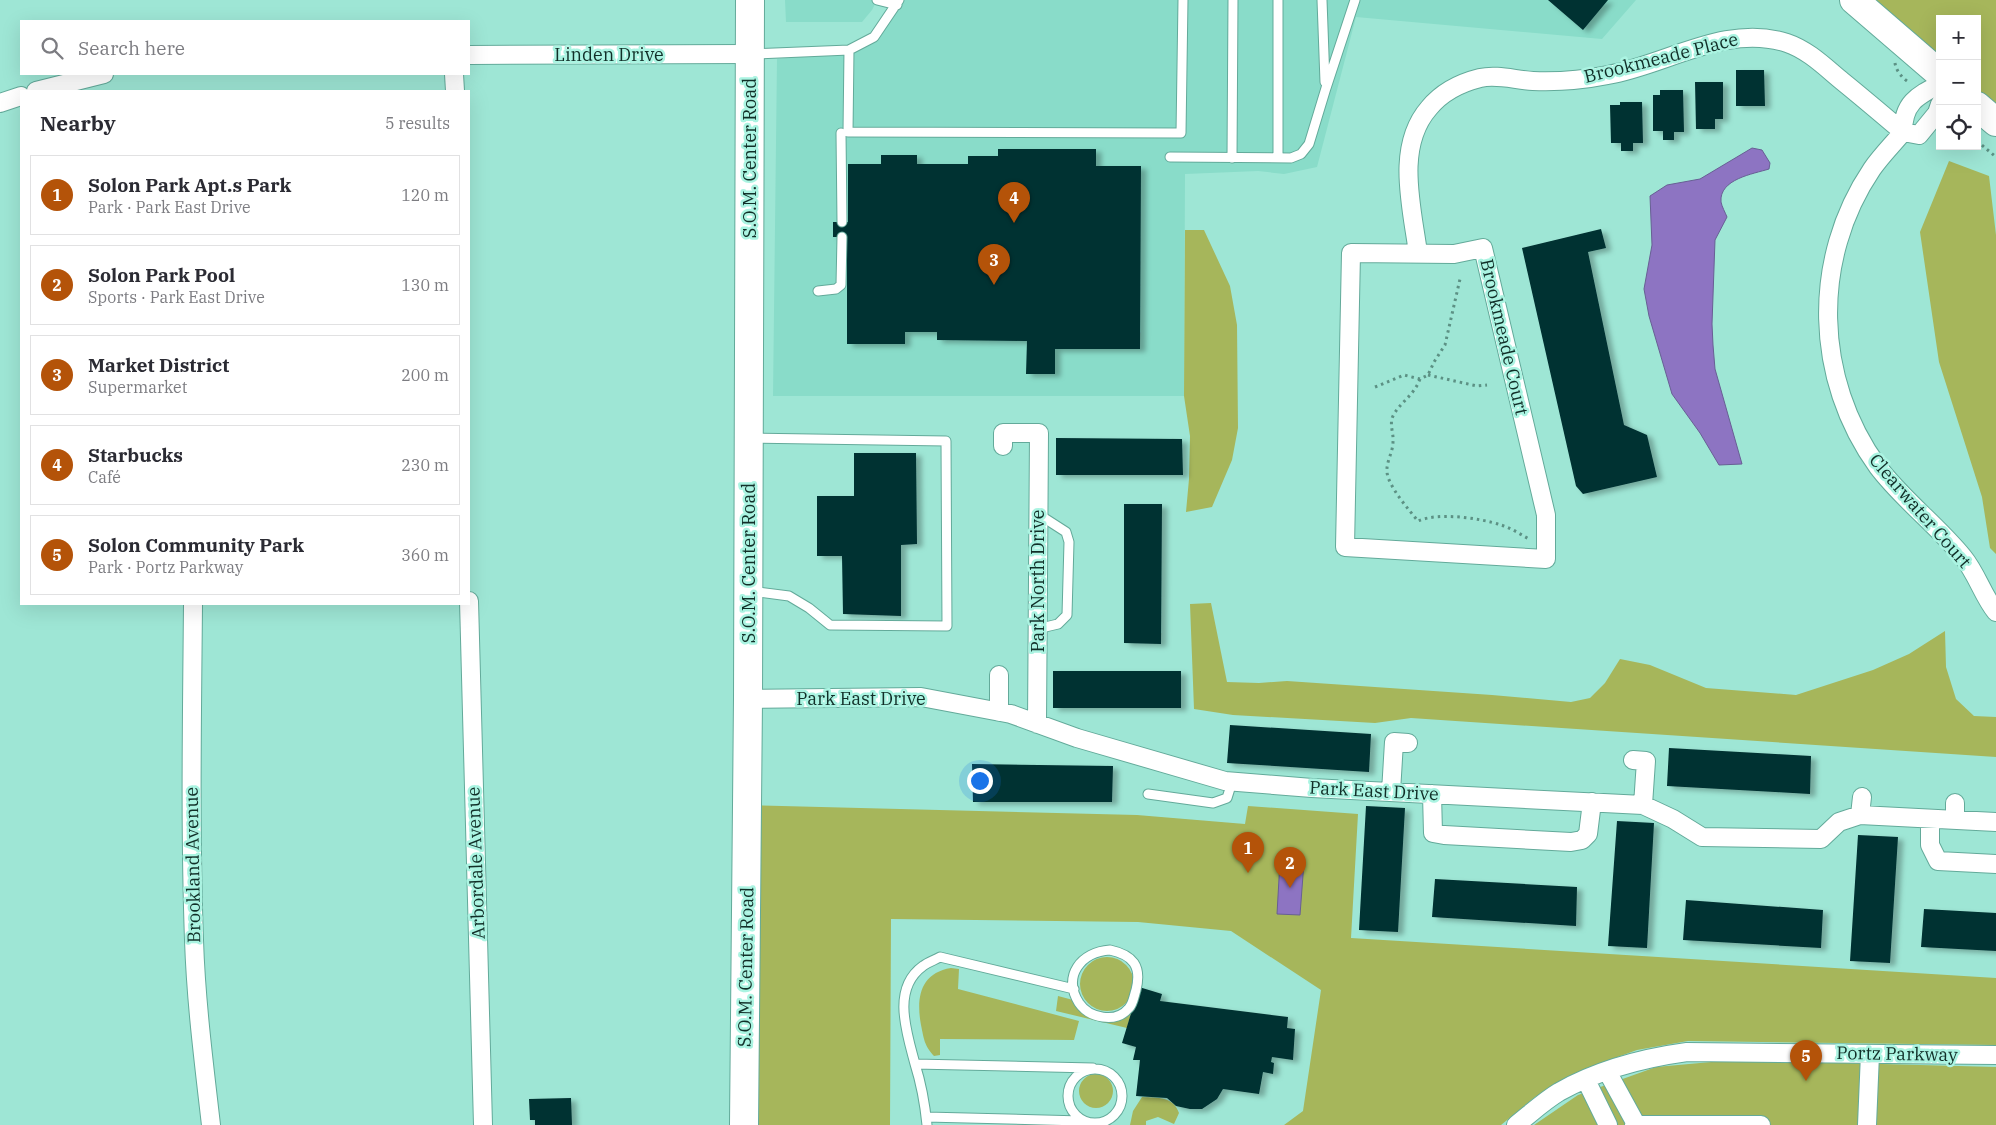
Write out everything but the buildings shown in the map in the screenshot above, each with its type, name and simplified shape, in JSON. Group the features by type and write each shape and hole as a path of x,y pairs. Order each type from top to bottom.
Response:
{"main road":[{"name":"S.O.M. Center Road","path":"744,1125 748,699 750,0"},
{"path":"1854,0 1936,71"},
{"path":"1981,109 1996,122"}],"street":[{"name":"Brookmeade Place","path":"1418,253 1408,172 1409,152 1414,134 1422,117 1435,101 1457,85 1477,79 1487,77 1546,81 1608,75 1728,40 1768,38 1789,44 1808,53 1903,132"},
{"name":"Linden Drive","path":"470,56 750,54"},
{"path":"44,90 68,87 101,75"},
{"path":"454,75 455,90"},
{"name":"Clearwater Court","path":"1936,86 1918,96 1903,117 1903,132 1883,154 1854,200 1840,236 1832,265 1828,295 1827,328 1831,356 1840,393 1848,416 1862,442 1896,489 1943,533 1965,559 1996,612"},
{"path":"0,103 20,96"},
{"path":"1903,132 1919,135 1937,113 1940,105"},
{"name":"Brookmeade Court","path":"1483,248 1546,515 1546,559 1345,547 1351,253 1418,253 1454,254 1483,248"},
{"name":"Park North Drive","path":"1003,446 1003,433 1039,433 1037,724"},
{"name":"Brookland Avenue","path":"193,605 191,832 194,941 197,997 211,1125"},
{"name":"Arbordale Avenue","path":"469,605 483,1125"},
{"path":"999,675 999,712"},
{"name":"Park East Drive","path":"748,699 922,697 999,712 1119,751 1225,781 1312,788 1643,805 1673,819 1702,838 1821,839 1839,822 1860,815 1930,819 1955,812 1996,822"},
{"path":"1391,792 1394,742 1408,743"},
{"path":"1633,760 1646,761 1643,805"},
{"path":"1432,794 1433,832 1444,835 1571,842 1582,840 1588,834 1592,802"},
{"path":"1860,815 1862,797"},
{"path":"1930,819 1930,845 1938,861 1996,864"},
{"name":"Portz Parkway","path":"1516,1125 1559,1093 1607,1071 1653,1056 1687,1052 1996,1055"},
{"path":"1867,1125 1870,1054"},
{"path":"1607,1071 1635,1124 1761,1125"},
{"path":"1586,1080 1608,1125"}],"lane":[{"path":"750,54 849,50 874,37 898,3 877,0"},
{"path":"849,50 848,132 1181,133 1183,0"},
{"path":"1232,158 1233,0"},
{"path":"1278,0 1278,158"},
{"path":"1322,0 1326,88"},
{"path":"1170,157 1291,158 1301,154 1309,144 1355,0"},
{"path":"841,132 842,222"},
{"path":"818,290 836,289 841,285 842,237"},
{"path":"748,591 789,596 809,608 830,625 947,626 946,441 749,438"},
{"path":"1037,629 1058,624 1067,615 1069,542 1066,532 1038,514"},
{"path":"1148,794 1212,803 1227,798 1232,782"},
{"path":"1110,950 1121,952 1131,958 1137,968 1139,976 1134,1000 1121,1015 1099,1017 1089,1012 1081,1005 1074,989 1074,974 1080,963 1088,955 1098,951 1110,950"},
{"path":"916,1064 1093,1068 1104,1070 1113,1075 1120,1083 1122,1094 1121,1104 1112,1117 1098,1123 927,1121 916,1064 910,1049 903,1009 907,986 923,966 940,957 1074,989"},
{"path":"1086,1123 1073,1113 1067,1102 1067,1090 1072,1079 1082,1071 1093,1068"}],"path":[{"path":"1981,144 1996,157"},
{"path":"1376,387 1404,375 1420,379 1428,375 1445,345 1460,279"},
{"path":"1428,375 1477,386 1487,385"},
{"path":"1420,379 1416,390 1393,415 1391,424 1394,434 1393,447 1387,473 1392,485 1418,521 1426,518 1474,519 1502,525 1532,540"}],"shaded area":[{"path":"785,0 877,0 872,10 862,22 786,22"},
{"path":"899,0 1636,0 1602,39 1356,17 1317,167 1284,174 1258,171 1185,174 1184,396 773,396 777,59 849,50 874,37"},
{"path":"1854,0 1996,0 1996,122 1981,109 1981,15 1936,15 1936,71"},
{"path":"1752,148 1762,150 1770,163 1769,169 1738,179 1725,188 1721,202 1727,217 1715,240 1712,324 1715,369 1742,464 1719,465 1700,433 1672,394 1649,316 1644,289 1652,245 1650,196 1667,185 1700,179"},
{"path":"1949,161 1989,176 1996,235 1996,554 1990,548 1982,497 1939,362 1920,232"},
{"path":"1185,230 1204,230 1230,286 1237,325 1238,428 1232,460 1212,507 1186,512 1190,436 1184,396"},
{"path":"1211,603 1227,682 1259,683 1287,681 1571,702 1590,698 1605,683 1620,659 1650,665 1706,688 1796,695 1873,670 1909,654 1945,631 1946,667 1956,699 1974,716 1996,717 1996,757 1411,718 1375,723 1233,715 1194,709 1190,604"},
{"path":"747,805 1137,815 1245,824 1248,806 1358,814 1351,938 1996,978 1996,1045 1688,1041 1637,1050 1587,1068 1535,1097 1501,1125 1284,1125 1303,1111 1321,990 1231,931 1138,922 891,919 890,1125 744,1125"},
{"path":"1280,861 1304,862 1300,915 1277,914"},
{"path":"1107,957 1117,959 1126,965 1132,974 1134,984 1132,994 1126,1003 1117,1009 1107,1011 1097,1009 1088,1003 1082,994 1080,984 1082,974 1088,965 1097,959"},
{"path":"951,968 959,969 958,989 1079,1021 1074,1040 940,1039 940,1055 934,1056 926,1045 923,1034 919,1005 920,996 922,988 933,975"},
{"path":"1058,996 1073,1000 1093,1018 1132,1010 1127,1028 1056,1011"},
{"path":"1733,1060 1996,1067 1996,1125 1534,1125 1578,1095 1656,1067"},
{"path":"1096,1074 1108,1079 1113,1091 1108,1103 1096,1108 1084,1103 1079,1091 1084,1079"},
{"path":"1142,1097 1159,1098 1173,1103 1179,1113 1174,1124 1158,1117 1146,1121 1146,1125 1130,1125 1133,1111"}],"place":[{"name":"Starbucks","path":"1014,223"},
{"name":"Market District","path":"994,285"},
{"name":"Solon Park Apt.s Park","path":"1248,873"},
{"name":"Solon Park Pool","path":"1290,888"},
{"name":"Solon Community Park","path":"1806,1081"}]}
